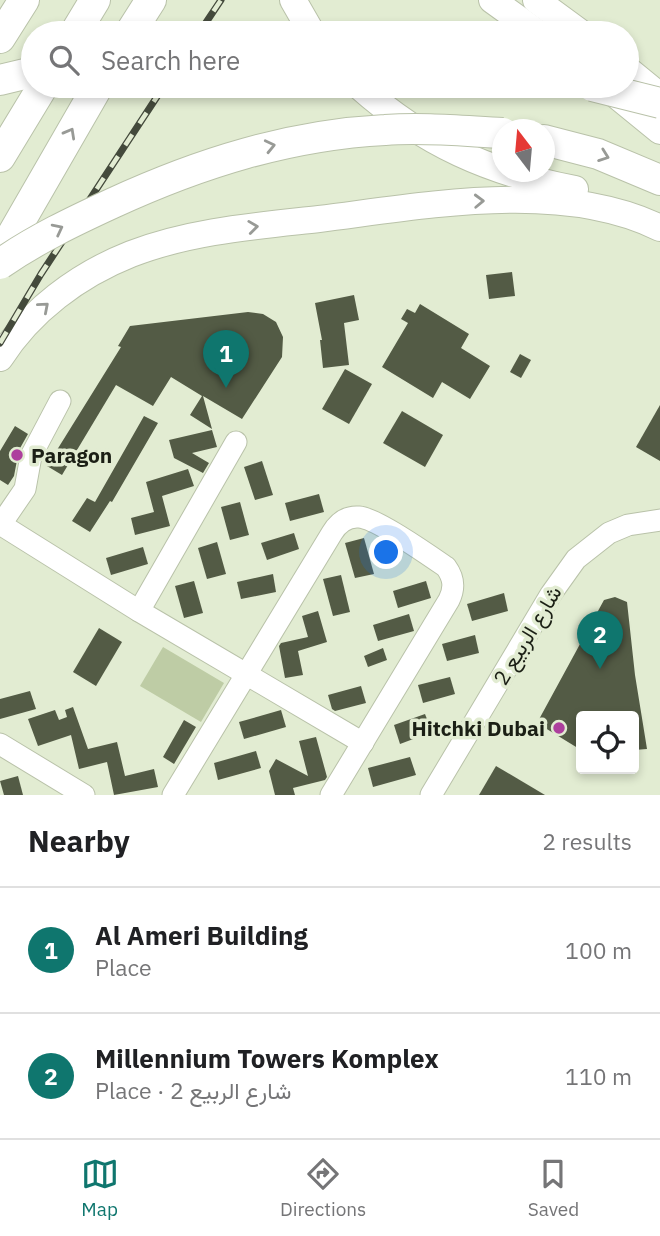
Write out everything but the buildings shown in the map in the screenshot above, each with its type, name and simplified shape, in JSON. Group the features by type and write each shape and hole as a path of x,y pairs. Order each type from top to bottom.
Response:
{"highway":[{"path":"0,38 24,0"},
{"path":"82,21 95,0"},
{"path":"138,21 151,0"},
{"path":"0,80 21,75"},
{"path":"0,157 36,98"},
{"path":"0,256 91,98"},
{"path":"639,98 660,103"},
{"path":"0,264 44,236 130,195 255,149 331,135 386,130 492,132"},
{"path":"555,143 598,154 660,180"}],"main road":[{"path":"293,0 305,21"},
{"path":"492,0 521,21"},
{"path":"536,0 565,21"},
{"path":"639,79 660,96"},
{"path":"374,98 418,132 464,157 514,176 626,200 660,214"},
{"path":"619,98 660,131"},
{"path":"0,358 35,314 75,283 131,254 202,234 438,204 501,200 593,207 622,213 660,228"}],"street":[{"path":"60,401 31,456 25,489 1,524 139,611 363,743"},
{"path":"139,611 236,442"},
{"path":"173,795 336,526 348,518 363,517 446,567 454,586 449,600 331,795"},
{"name":"شارع الربيع 2","path":"431,795 551,594 576,559 592,545 619,529 660,520"},
{"path":"0,744 84,795"}],"green space":[{"path":"163,647 224,683 201,722 140,686"}],"railway":[{"path":"207,21 221,0"},
{"path":"0,343 41,274 156,98"}],"place":[{"name":"Al Ameri Building","path":"226,388"},
{"name":"Paragon","path":"17,455"},
{"name":"Millennium Towers Komplex","path":"600,669"},
{"name":"Hitchki Dubai","path":"559,728"}]}
